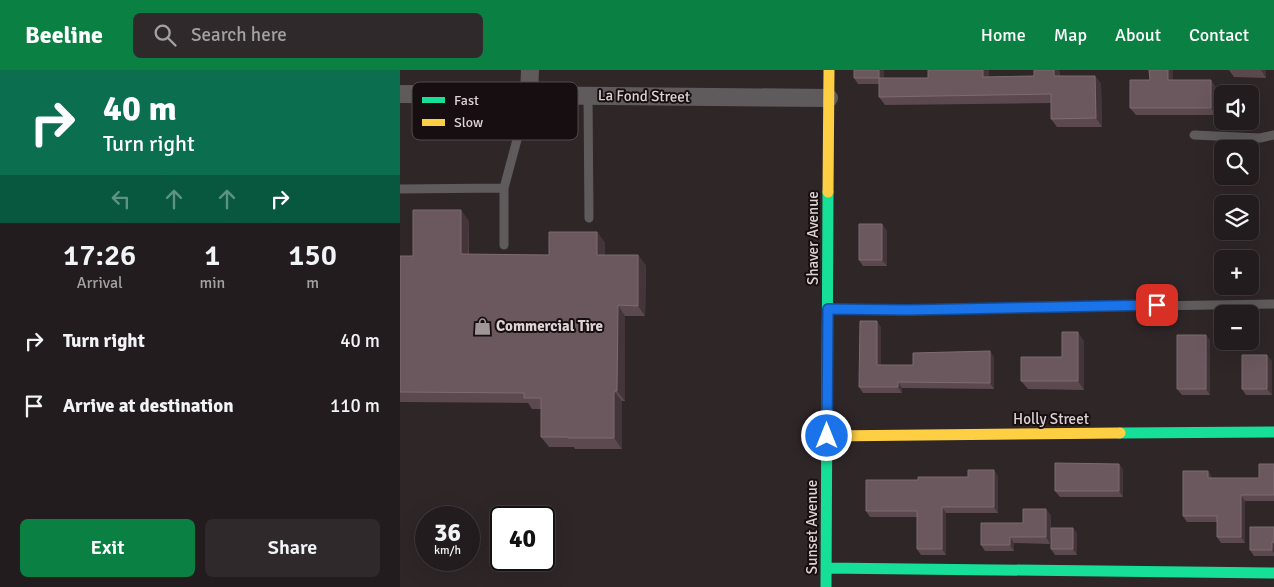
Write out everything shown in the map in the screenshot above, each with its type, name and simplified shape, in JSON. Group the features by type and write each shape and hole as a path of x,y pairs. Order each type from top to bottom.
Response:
{"street":[{"name":"Shaver Avenue","path":"827,436 829,70"},
{"name":"La Fond Street","path":"578,95 829,98"},
{"name":"Holly Street","path":"827,436 1274,432"},
{"name":"Sunset Avenue","path":"826,587 827,436"},
{"path":"826,568 1164,576 1274,573"}],"lane":[{"path":"588,95 589,218"},
{"path":"1194,135 1260,138 1274,135"},
{"path":"504,245 504,188 517,140"},
{"path":"400,189 504,188"},
{"path":"828,309 907,310 1274,304"}],"building":[{"path":"854,70 879,70 879,78 854,78"},
{"path":"928,70 983,70 983,77 1034,76 1034,70 1054,70 1054,76 1095,76 1096,118 1051,119 1051,94 879,97 879,78 928,78"},
{"path":"1149,70 1168,70 1168,80 1211,80 1211,108 1130,108 1130,80 1150,80"},
{"path":"413,210 461,210 461,254 549,255 549,232 597,232 597,255 638,255 638,306 618,305 617,391 614,391 614,438 541,437 541,398 524,398 524,393 400,392 400,256 413,256"},
{"path":"859,224 882,224 882,260 859,260"},
{"path":"860,321 877,321 877,365 913,365 913,353 990,351 990,383 898,382 898,387 859,387"},
{"path":"1062,332 1078,332 1078,381 1021,381 1021,357 1062,357"},
{"path":"1177,335 1206,335 1206,389 1177,389"},
{"path":"1242,355 1267,355 1267,389 1242,389"},
{"path":"1055,463 1119,464 1119,491 1055,491"},
{"path":"1259,464 1274,464 1274,495 1241,495 1241,537 1217,537 1217,516 1183,516 1183,471 1208,471 1208,478 1259,478"},
{"path":"968,470 994,470 994,507 942,507 942,549 917,549 917,511 866,511 866,480 918,480 918,477 968,477"},
{"path":"1023,509 1046,509 1046,537 1010,537 1010,545 981,545 981,523 1023,523"},
{"path":"1250,527 1274,527 1272,550 1250,550"},
{"path":"1051,528 1073,528 1073,549 1051,549"}],"traffic: fast":[{"path":"826,587 828,192"},
{"path":"1120,433 1274,432"},
{"path":"826,568 1274,573"}],"traffic: slow":[{"path":"828,192 829,70"},
{"path":"827,436 1120,433"}],"place":[{"name":"Commercial Tire","path":"482,326"}],"route":[{"path":"827,436 828,309 907,310 1157,305"}]}
